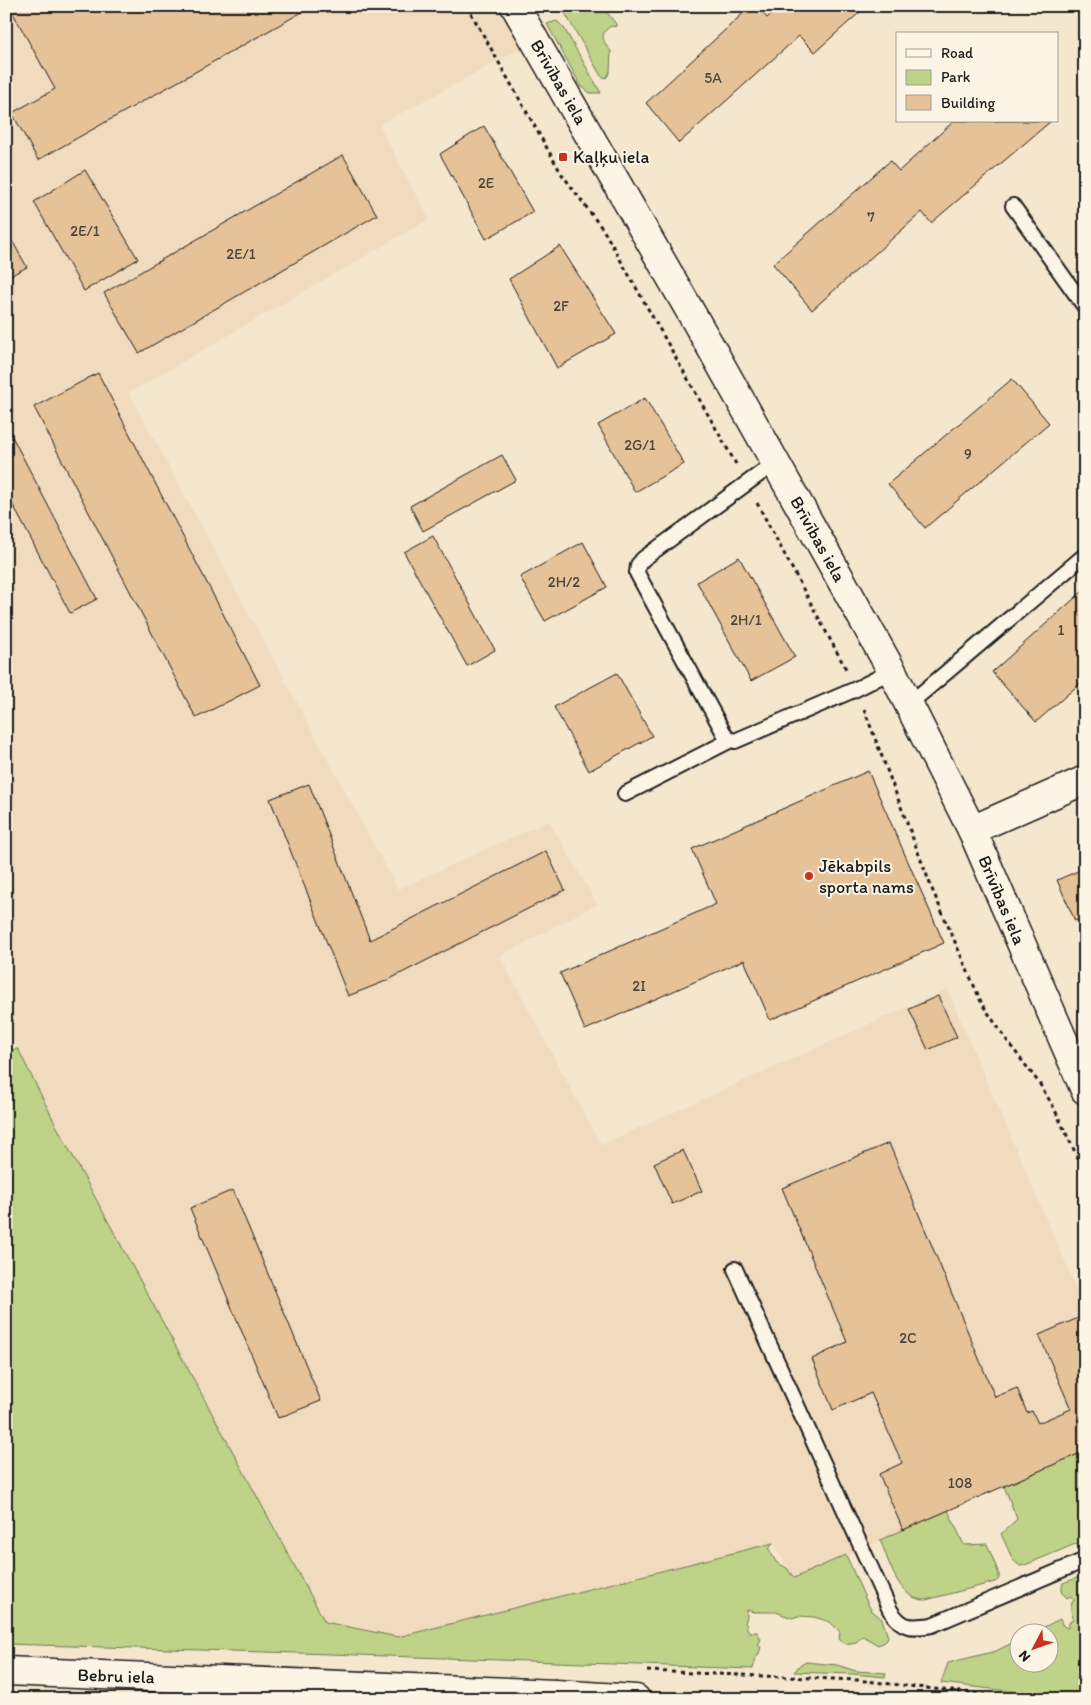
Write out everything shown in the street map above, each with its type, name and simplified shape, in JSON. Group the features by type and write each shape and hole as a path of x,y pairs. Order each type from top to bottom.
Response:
{"main road":[{"name":"Brīvības iela","path":"515,6 776,462 892,671 972,830 1085,1090"},
{"path":"972,830 1085,780"},
{"name":"Bebru iela","path":"6,1671 636,1699"}],"lane":[{"path":"1013,206 1085,307"},
{"path":"776,462 638,564 637,572 726,737 735,741 892,671"},
{"path":"909,704 1085,555"},
{"path":"625,794 731,740"},
{"path":"734,1269 890,1610 900,1624 909,1627 932,1625 1085,1560"}],"path":[{"path":"468,6 561,173 604,231 747,484 856,688 932,889 976,991 992,1020 1039,1083 1053,1106 1085,1174"},
{"path":"942,1699 943,1690 1027,1699"}],"shaded area":[{"path":"6,6 515,6 535,41 379,125 429,219 129,393 398,889 549,821 597,904 500,956 601,1145 947,989 1085,1309 1085,1451 794,1579 773,1543 398,1637 325,1622 57,1127 6,1026"}],"green space":[{"path":"561,6 577,6 578,8 581,6 602,6 616,24 616,27 612,26 605,31 603,37 611,51 610,71 607,77 603,78 601,76"},
{"path":"557,21 564,28 601,93 590,93 581,86 547,24"},
{"path":"6,1048 10,1050 18,1049 57,1127 325,1622 398,1637 773,1543 769,1549 776,1562 787,1568 794,1578 846,1555 871,1610 882,1619 888,1637 885,1642 878,1645 863,1636 856,1642 845,1644 839,1639 840,1632 830,1622 814,1617 798,1616 792,1618 776,1612 753,1612 747,1610 745,1623 747,1629 750,1632 757,1632 761,1639 758,1645 761,1647 758,1656 755,1658 753,1669 6,1644"},
{"path":"1085,1451 1085,1540 1020,1566 1013,1560 1001,1534 1017,1519 1004,1486"},
{"path":"948,1510 964,1545 987,1544 999,1574 999,1579 995,1582 926,1600 916,1599 908,1594 896,1578 880,1540"},
{"path":"1085,1575 1085,1699 941,1683 948,1663 996,1651 1008,1645 1008,1672 1058,1672 1058,1622 1054,1622 1060,1619 1063,1626 1068,1628 1073,1618 1071,1606 1074,1600 1070,1596 1067,1598 1061,1592 1063,1583"},
{"path":"806,1662 837,1665 856,1671 886,1673 885,1677 794,1672"},
{"path":"134,1697 289,1699 133,1699"}],"building":[{"path":"9,6 313,6 38,160 12,113 55,89"},
{"path":"751,6 758,6 767,18 781,6 867,6 815,52 799,36 679,143 646,103"},
{"path":"953,122 1050,122 931,223 922,212 812,310 773,264 890,161 899,171"},
{"path":"484,126 533,212 486,239 440,154"},
{"path":"343,155 377,215 139,353 104,293"},
{"path":"85,170 138,259 84,291 34,202"},
{"path":"6,230 27,267 6,278"},
{"path":"560,246 616,334 557,368 509,279"},
{"path":"98,373 260,685 196,718 34,407"},
{"path":"1012,379 1049,423 925,528 888,484"},
{"path":"645,398 684,464 635,492 598,425"},
{"path":"6,425 97,599 70,613 6,492"},
{"path":"502,455 516,480 423,531 410,506"},
{"path":"433,536 495,650 467,666 404,552"},
{"path":"583,542 607,587 545,621 520,577"},
{"path":"739,557 795,657 751,681 697,582"},
{"path":"1085,589 1085,679 1036,722 992,672"},
{"path":"617,673 652,736 589,771 554,707"},
{"name":"Jēkabpils sporta nams","path":"868,771 944,943 770,1020 744,960 585,1030 560,973 716,904 692,849"},
{"path":"309,784 370,940 546,851 565,890 386,981 348,996 270,799"},
{"path":"1085,868 1085,917 1075,921 1057,880"},
{"path":"938,996 957,1037 928,1050 909,1009"},
{"path":"889,1143 995,1397 1017,1388 1027,1413 1032,1411 1038,1423 1071,1409 1039,1335 1085,1315 1085,1451 903,1530 879,1474 902,1463 871,1393 833,1410 812,1359 847,1342 782,1188"},
{"path":"683,1150 702,1191 672,1204 654,1163"},
{"path":"233,1190 321,1401 278,1418 190,1208"}],"place":[{"name":"Kaļķu iela","path":"563,157"},
{"name":"Jēkabpils sporta nams","path":"809,876"}]}
